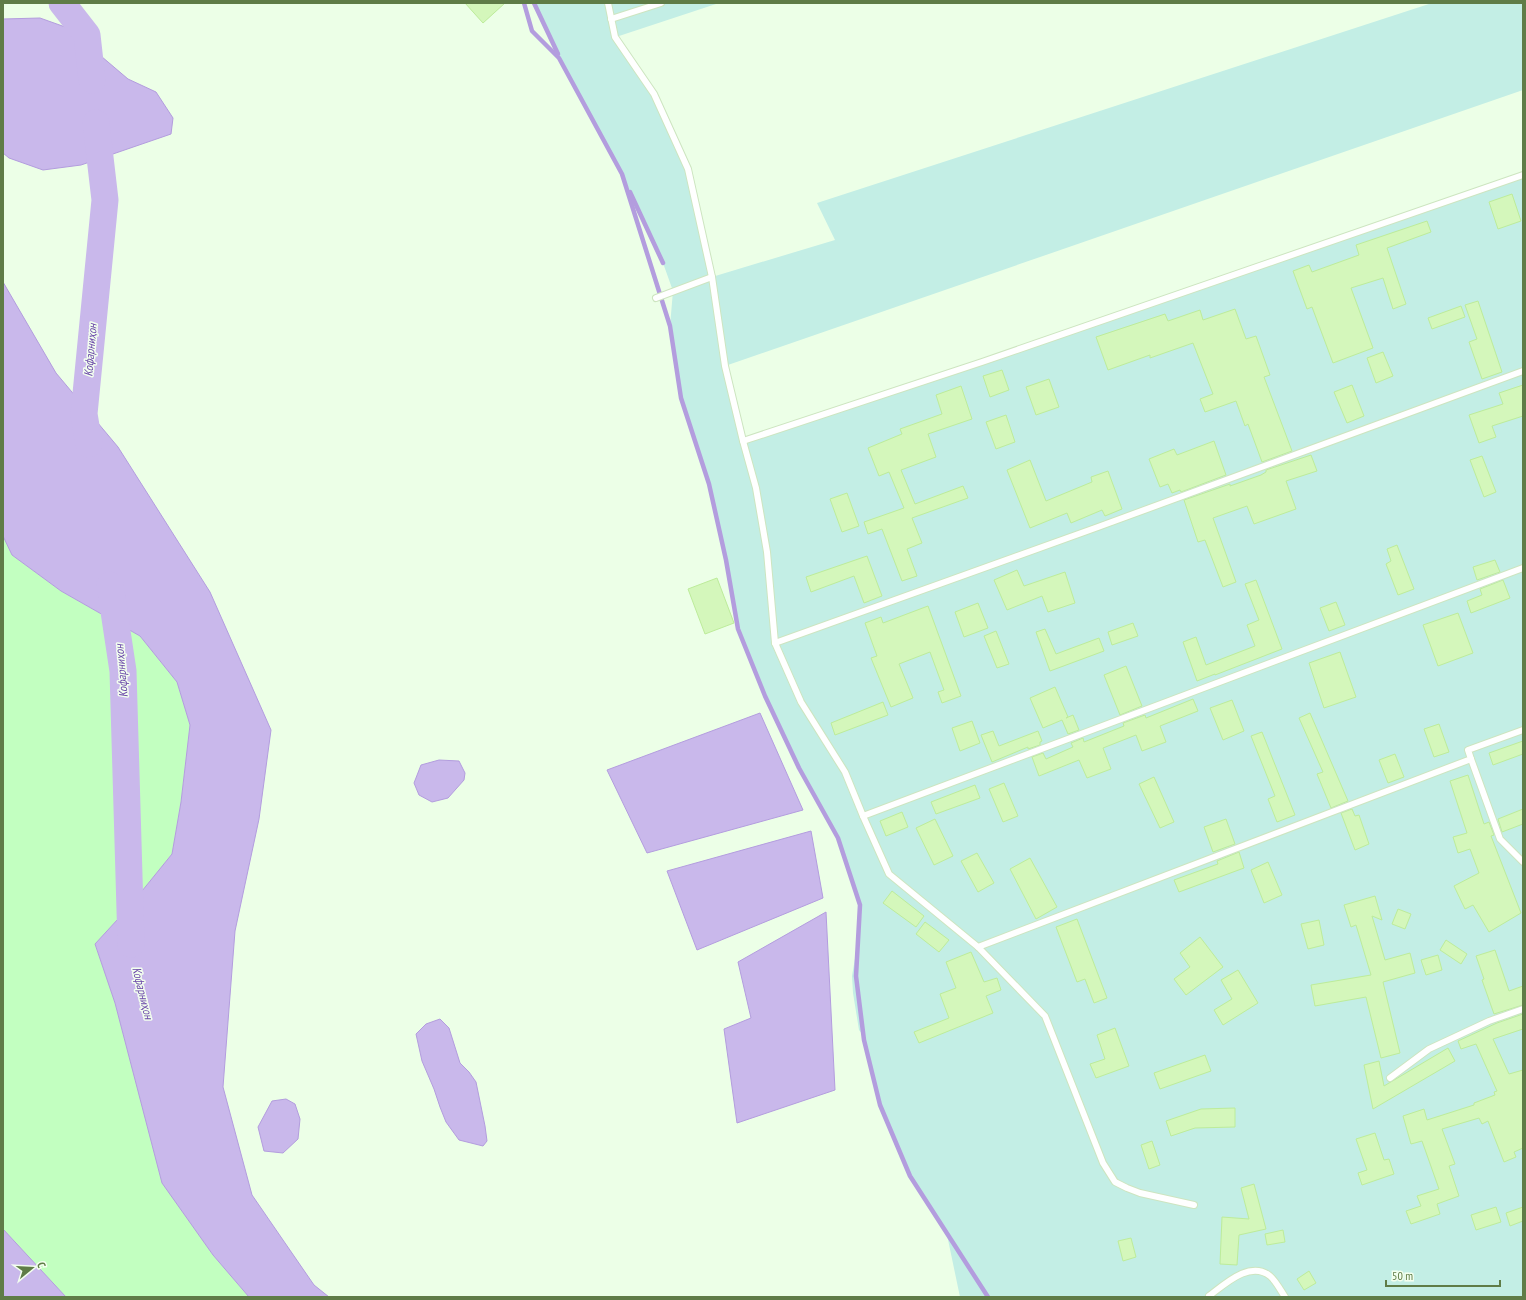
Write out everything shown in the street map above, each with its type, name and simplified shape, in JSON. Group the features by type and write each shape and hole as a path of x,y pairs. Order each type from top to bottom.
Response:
{"lane":[{"path":"608,3 615,37 654,94 688,168 712,277 725,366 756,488 767,552 776,643 802,702 845,772 889,874 978,947 1045,1016 1103,1163 1115,1182 1140,1193 1194,1205"},
{"path":"611,19 661,3"},
{"path":"743,441 982,362 1523,175"},
{"path":"656,298 712,277"},
{"path":"776,643 1523,371"},
{"path":"863,816 1523,568"},
{"path":"1523,730 1468,750 1500,839 1523,862"},
{"path":"978,947 1471,759"},
{"path":"1390,1078 1429,1049 1489,1021 1523,1008"},
{"path":"1209,1296 1230,1279 1248,1271 1259,1270 1272,1277 1285,1297"}],"shaded area":[{"path":"534,3 719,3 616,37 654,94 688,168 712,277 835,240 817,203 1432,3 1523,3 1523,90 725,366 743,440 1523,175 1523,1297 960,1297 946,1230 910,1176 880,1105 864,1036 859,1030 852,976 858,941 860,905 838,838 799,768 765,696 738,629 726,560 709,484 681,398 670,326 673,291 663,263 622,174 559,58"}],"sand":[{"path":"3,536 12,555 61,591 140,636 177,682 190,725 181,802 172,854 129,907 95,944 115,1003 162,1182 213,1255 249,1297 66,1297 3,1229"}],"water":[{"path":"40,18 68,28 128,79 156,92 173,118 171,134 81,165 43,170 9,158 3,153 3,19"},
{"path":"3,282 56,373 118,447 210,592 271,730 259,819 235,931 223,1087 252,1195 314,1285 329,1297 249,1297 213,1255 162,1183 115,1003 95,944 129,907 172,854 181,802 190,725 177,682 140,636 61,591 12,555 3,536"},
{"path":"760,713 803,810 647,853 607,770"},
{"path":"439,760 459,761 465,773 464,780 448,798 432,802 419,795 414,783 421,765"},
{"path":"811,831 823,898 697,950 667,871"},
{"path":"826,912 835,1090 737,1123 724,1029 751,1018 738,962"},
{"path":"440,1019 449,1028 460,1063 476,1082 487,1141 483,1146 459,1140 446,1122 422,1061 416,1034 426,1024"},
{"path":"286,1099 295,1104 300,1119 298,1139 283,1153 264,1151 258,1127 272,1101"},
{"path":"3,1229 66,1297 3,1297"}],"building":[{"path":"465,3 505,3 483,23"},
{"path":"1512,194 1521,221 1498,229 1489,202"},
{"path":"1427,221 1431,232 1387,248 1406,304 1393,309 1383,278 1351,288 1373,348 1333,363 1312,307 1307,309 1293,271 1309,265 1312,272 1359,255 1356,245"},
{"path":"1478,301 1502,372 1482,379 1469,342 1477,339 1465,305"},
{"path":"1461,306 1465,317 1432,329 1428,318"},
{"path":"1235,309 1246,339 1256,336 1270,375 1264,377 1292,451 1262,462 1248,424 1245,426 1236,401 1205,412 1200,399 1213,394 1193,343 1150,358 1150,355 1108,370 1096,337 1165,314 1168,321 1200,310 1203,320"},
{"path":"1383,352 1393,376 1376,383 1367,358"},
{"path":"1002,370 1009,390 990,397 983,376"},
{"path":"1049,379 1059,407 1036,415 1026,387"},
{"path":"1352,385 1364,416 1347,423 1334,392"},
{"path":"1523,385 1523,416 1492,426 1496,437 1479,443 1469,415 1503,404 1499,393"},
{"path":"961,386 972,419 928,434 936,457 901,470 915,504 963,486 968,498 912,518 922,543 907,549 917,576 902,581 882,529 868,534 864,522 904,508 889,472 879,476 868,448 902,434 900,429 942,414 936,395"},
{"path":"1006,415 1015,442 996,449 986,422"},
{"path":"1214,441 1226,475 1181,492 1180,490 1172,493 1168,484 1160,487 1149,459 1174,449 1177,455"},
{"path":"1311,455 1317,471 1286,481 1296,509 1254,524 1247,506 1213,518 1236,582 1223,587 1205,540 1198,542 1184,500 1230,484 1230,486 1261,475 1266,472 1266,470"},
{"path":"1482,456 1496,492 1484,497 1470,460"},
{"path":"1030,460 1046,501 1092,482 1091,477 1108,471 1122,509 1105,516 1102,510 1071,523 1067,513 1030,528 1007,470"},
{"path":"847,493 859,526 842,532 830,499"},
{"path":"1397,545 1414,589 1398,595 1386,564 1391,561 1387,549"},
{"path":"867,556 882,596 864,603 854,576 811,592 806,577"},
{"path":"1495,560 1500,572 1477,580 1473,567"},
{"path":"1017,570 1024,586 1065,572 1075,603 1048,612 1042,596 1007,610 994,580"},
{"path":"717,578 734,623 705,634 688,589"},
{"path":"1256,580 1282,649 1197,681 1183,642 1196,637 1206,665 1255,646 1247,625 1259,620 1245,584"},
{"path":"1503,580 1510,598 1471,613 1467,601 1482,595 1480,589"},
{"path":"1336,602 1345,625 1329,631 1320,608"},
{"path":"978,603 988,628 964,637 955,612"},
{"path":"928,606 961,696 942,703 938,692 944,690 930,652 899,664 913,698 891,707 871,658 877,656 865,623 881,617 883,623"},
{"path":"1458,613 1473,653 1438,666 1423,625"},
{"path":"1133,623 1138,636 1112,645 1108,632"},
{"path":"1045,629 1056,654 1099,638 1104,651 1050,671 1036,632"},
{"path":"996,631 1009,664 997,668 984,636"},
{"path":"1340,652 1356,697 1324,708 1309,663"},
{"path":"1126,666 1142,706 1120,715 1104,675"},
{"path":"1055,687 1068,717 1066,718 1073,715 1079,730 1068,734 1062,720 1043,728 1030,698"},
{"path":"1193,699 1198,711 1160,726 1166,742 1142,751 1136,735 1103,748 1111,769 1087,778 1079,760 1039,776 1032,757 1043,753 1046,759 1073,747 1071,743 1083,738 1084,742 1124,726 1123,723 1145,715 1146,718"},
{"path":"1232,700 1244,731 1223,740 1210,708"},
{"path":"883,702 888,715 835,735 831,723"},
{"path":"1310,713 1348,801 1331,808 1317,774 1323,772 1299,718"},
{"path":"972,721 980,743 960,751 952,728"},
{"path":"1439,724 1449,752 1434,757 1424,729"},
{"path":"993,731 999,746 1038,731 1042,741 1040,742 1040,745 1028,749 1028,747 992,762 981,735"},
{"path":"1262,732 1295,815 1277,822 1268,799 1275,796 1251,736"},
{"path":"1523,741 1523,754 1493,765 1489,753"},
{"path":"1395,754 1404,777 1388,783 1379,760"},
{"path":"1468,775 1484,824 1489,822 1494,835 1491,836 1521,913 1489,932 1473,905 1465,909 1454,886 1479,873 1470,849 1458,853 1453,837 1467,833 1450,781"},
{"path":"1154,777 1174,822 1160,828 1139,784"},
{"path":"1004,783 1018,816 1003,822 989,789"},
{"path":"975,785 980,798 936,814 931,802"},
{"path":"1352,809 1355,816 1359,815 1369,844 1355,850 1341,813"},
{"path":"1523,809 1523,824 1502,832 1498,819"},
{"path":"902,812 908,827 886,836 880,821"},
{"path":"935,819 953,856 934,865 916,828"},
{"path":"1226,819 1235,844 1213,852 1204,827"},
{"path":"1239,852 1244,868 1179,892 1174,880 1218,864 1217,861"},
{"path":"977,853 994,883 978,892 961,861"},
{"path":"1030,858 1057,907 1036,919 1010,869"},
{"path":"1268,862 1282,895 1264,903 1251,870"},
{"path":"892,891 924,916 916,927 883,903"},
{"path":"1375,896 1382,920 1372,916 1385,960 1410,953 1415,973 1383,982 1400,1053 1381,1058 1366,997 1315,1006 1311,985 1371,975 1356,925 1351,927 1344,905"},
{"path":"1398,909 1411,914 1405,929 1392,924"},
{"path":"1077,919 1107,998 1094,1003 1085,979 1077,982 1056,927"},
{"path":"1319,920 1324,945 1308,949 1301,924"},
{"path":"925,922 949,940 939,952 916,934"},
{"path":"1200,937 1223,967 1186,995 1174,979 1190,967 1180,953"},
{"path":"1446,940 1467,954 1461,964 1440,950"},
{"path":"1495,950 1509,991 1523,986 1523,1005 1494,1014 1482,980 1484,979 1476,956"},
{"path":"971,952 984,982 997,978 1001,990 986,996 993,1013 919,1043 914,1032 949,1018 940,994 956,988 946,962"},
{"path":"1438,955 1442,970 1426,975 1421,960"},
{"path":"1238,970 1258,1003 1223,1025 1214,1010 1232,999 1221,980"},
{"path":"1523,1014 1523,1029 1493,1039 1509,1074 1523,1070 1523,1148 1514,1152 1516,1157 1504,1162 1488,1121 1482,1124 1479,1118 1442,1129 1455,1164 1449,1166 1459,1196 1437,1204 1440,1214 1411,1224 1406,1211 1421,1206 1417,1196 1439,1189 1422,1141 1411,1144 1403,1116 1424,1109 1427,1120 1474,1105 1474,1103 1495,1095 1494,1092 1497,1091 1476,1044 1461,1049 1458,1041 1497,1023"},
{"path":"1115,1028 1129,1066 1096,1078 1090,1064 1105,1059 1097,1035"},
{"path":"1448,1048 1455,1061 1373,1109 1364,1065 1379,1061 1384,1086"},
{"path":"1205,1055 1211,1071 1160,1089 1154,1073"},
{"path":"1235,1108 1235,1127 1195,1128 1171,1136 1166,1121 1201,1109"},
{"path":"1375,1133 1384,1160 1389,1159 1394,1174 1362,1185 1358,1173 1367,1170 1356,1139"},
{"path":"1152,1141 1160,1165 1149,1169 1141,1145"},
{"path":"1254,1184 1266,1229 1239,1235 1237,1265 1220,1264 1222,1217 1249,1219 1241,1188"},
{"path":"1496,1207 1501,1222 1476,1230 1471,1215"},
{"path":"1523,1207 1523,1221 1510,1226 1506,1213"},
{"path":"1283,1230 1285,1242 1267,1245 1265,1234"},
{"path":"1131,1238 1136,1257 1123,1261 1118,1241"},
{"path":"1309,1271 1316,1283 1304,1290 1297,1279"}],"waterway":[{"name":"Кофарниҳон","path":"62,3 87,35 92,80"},
{"path":"524,3 532,31 559,58 622,174 670,326 681,398 709,484 726,560 738,629 765,696 799,768 838,838 860,905 856,976 864,1040 880,1105 910,1176 988,1297"},
{"path":"534,3 558,54"},
{"name":"Кофарниҳон","path":"89,444 84,414 105,200 96,123"},
{"path":"630,192 663,263"},
{"name":"Кофарниҳон","path":"110,585 123,671 131,944"}]}
